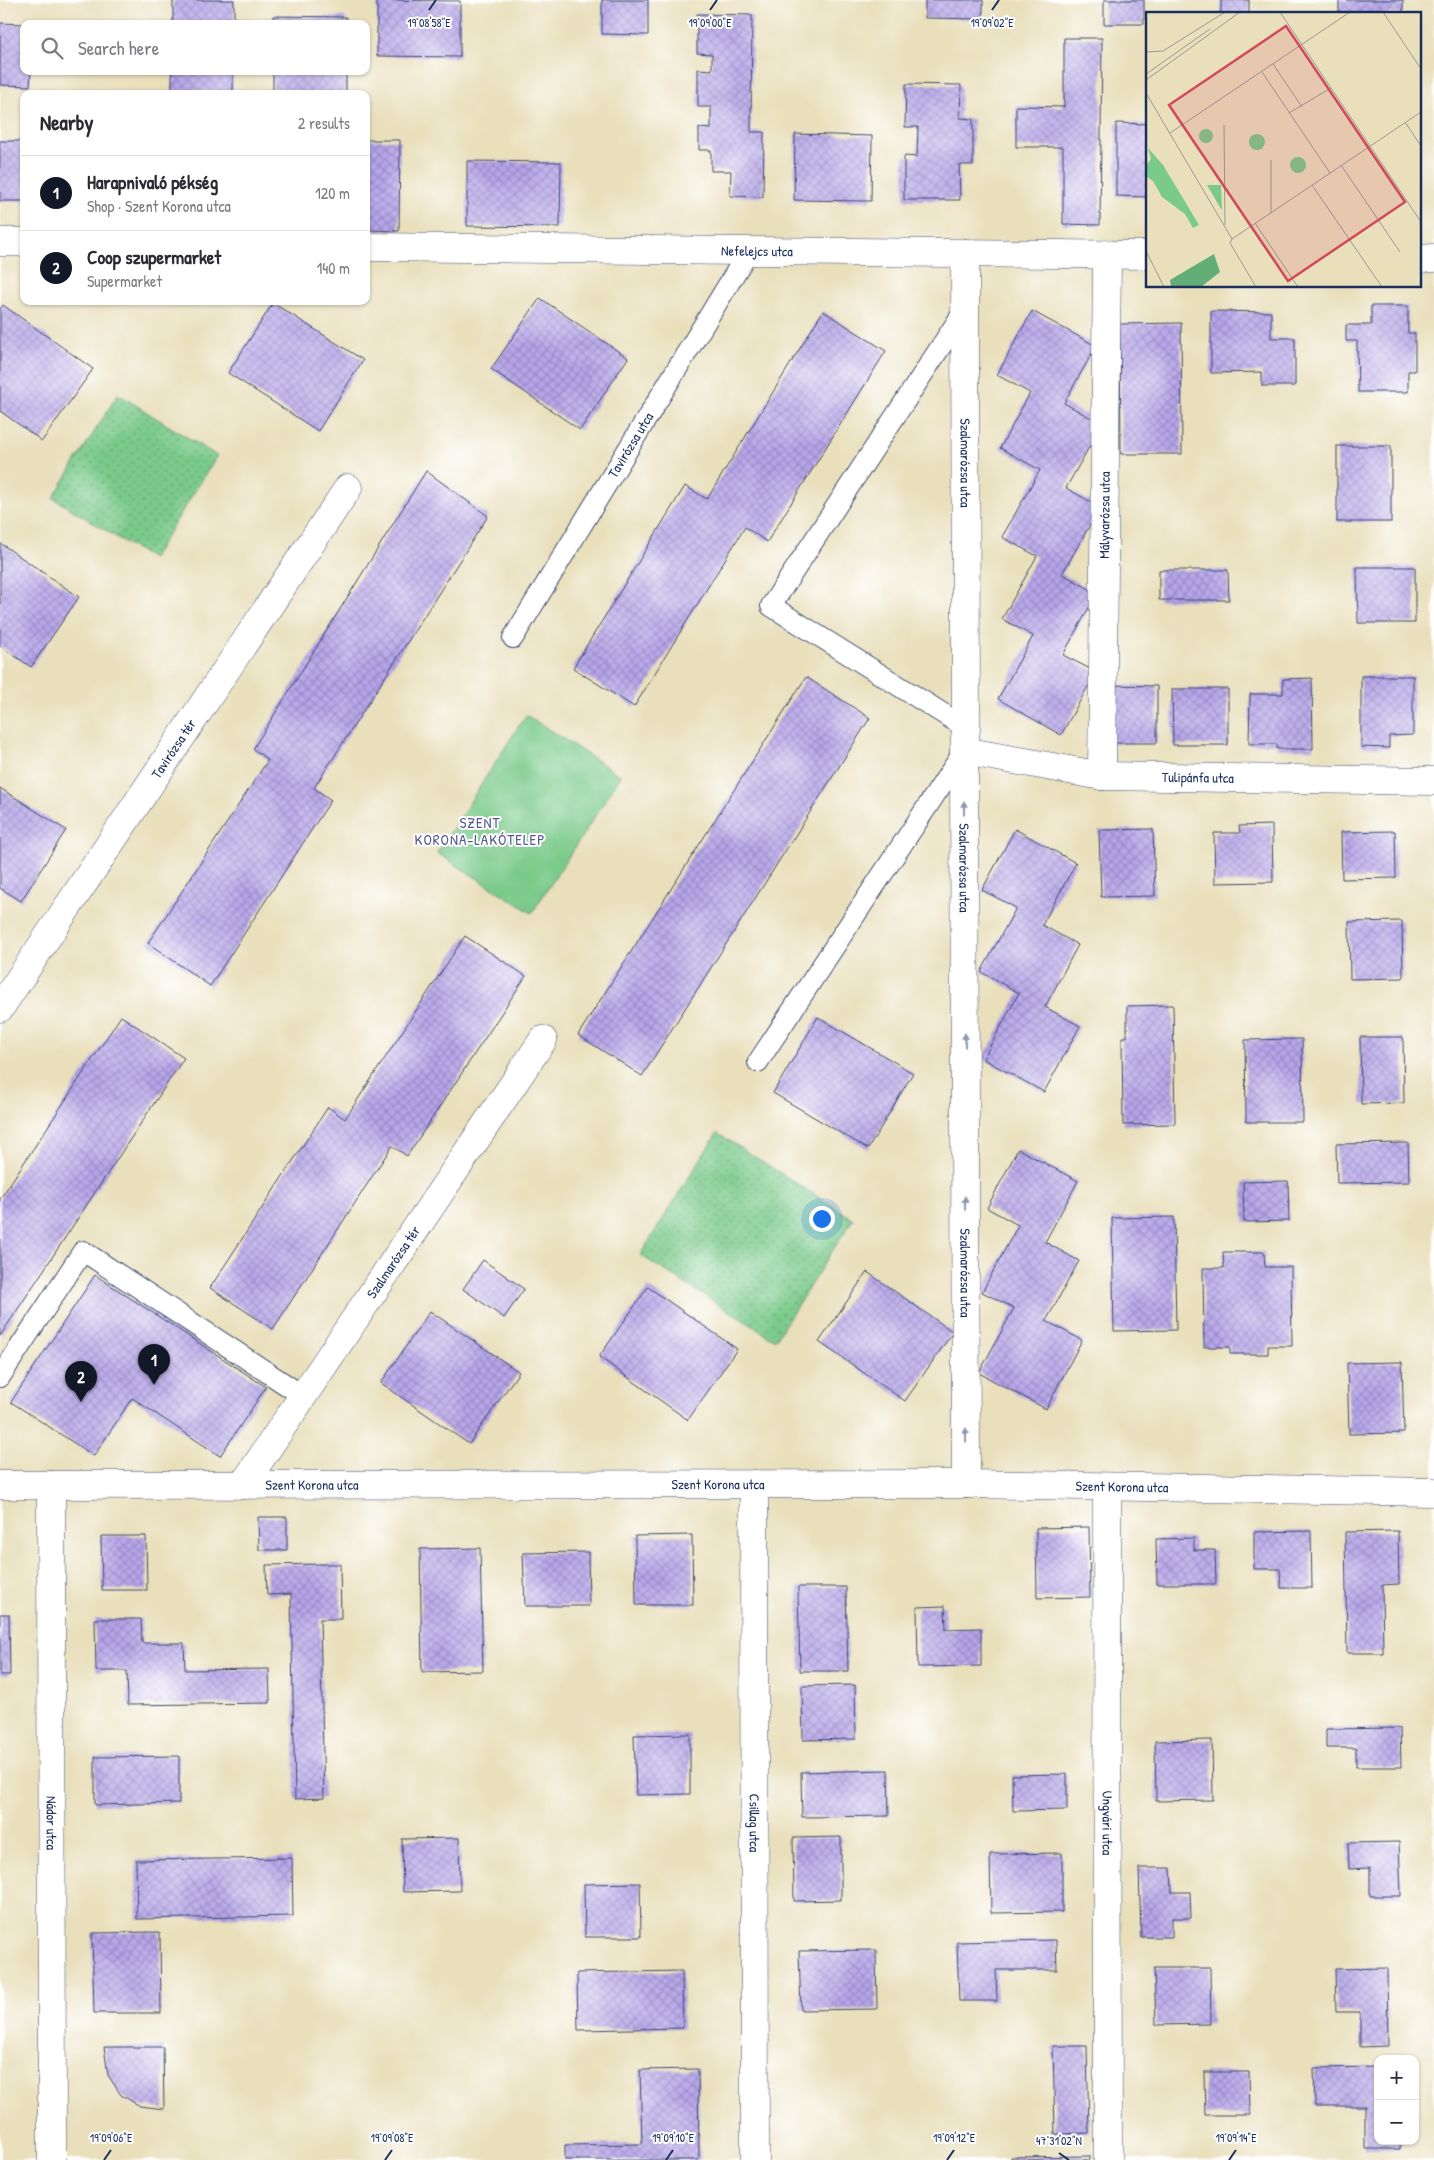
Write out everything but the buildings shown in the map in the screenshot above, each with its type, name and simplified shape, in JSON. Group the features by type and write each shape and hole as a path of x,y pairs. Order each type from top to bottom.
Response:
{"street":[{"path":"0,242 20,242"},
{"name":"Nefelejcs utca","path":"370,247 1146,255"},
{"name":"Szalmarózsa utca","path":"965,253 966,1484"},
{"name":"Mályvarózsa utca","path":"1102,776 1107,254"},
{"name":"Tavirózsa tér","path":"0,1008 348,488"},
{"name":"Tulipánfa utca","path":"965,740 1102,776 1434,781"},
{"name":"Szalmarózsa tér","path":"243,1485 543,1040"},
{"name":"Csillag utca","path":"754,1484 755,2160"},
{"name":"Szent Korona utca","path":"0,1485 966,1484 1434,1492"},
{"name":"Nádor utca","path":"51,1485 52,2160"},
{"name":"Ungvári utca","path":"1107,1486 1108,2160"}],"lane":[{"name":"Tavirózsa utca","path":"513,638 748,252"},
{"path":"758,1062 965,740 771,606 966,308"},
{"path":"0,1377 84,1251 303,1396"}],"green space":[{"path":"118,394 217,456 152,559 53,498"},
{"path":"526,715 621,776 532,913 437,853"},
{"path":"717,1133 853,1219 775,1340 640,1255"}],"place":[{"name":"Harapnivaló pékség","path":"154,1385"},
{"name":"Coop szupermarket","path":"81,1402"}],"district":[{"name":"SZENT KORONA-LAKÓTELEP","path":"480,832"}]}
